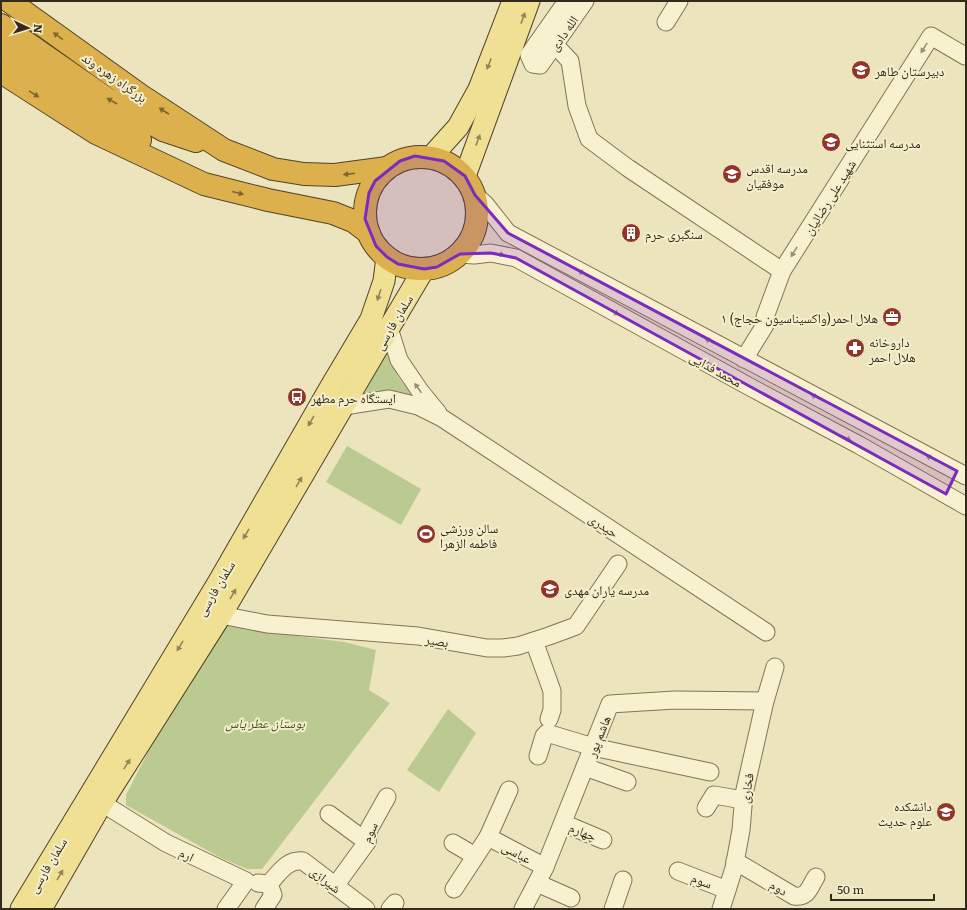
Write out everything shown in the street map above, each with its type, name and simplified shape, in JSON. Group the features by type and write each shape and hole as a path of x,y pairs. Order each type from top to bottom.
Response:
{"highway":[{"name":"بزرگراه زهره وند","path":"9,1 140,95 224,150"},
{"name":"بزرگراه زهره وند","path":"1,25 106,98 163,130 224,150 274,169 304,174 335,175 387,168"},
{"path":"1,47 95,113 154,148 204,184"},
{"path":"1,72 96,133 204,184 262,199 333,213 353,221 369,233"},
{"path":"415,156 431,157 444,161 455,167 465,176 475,196 478,211 476,227 470,242 460,254 449,262 437,267 424,269 411,268 398,264 387,257 376,246 369,233 365,220 365,206 368,193 375,181 387,168 400,160 415,156"}],"main road":[{"path":"431,157 458,127 479,89 513,1"},
{"path":"465,176 529,1"},
{"name":"سلمان فارسی","path":"21,909 218,583 371,319 384,281 387,257"},
{"name":"سلمان فارسی","path":"41,909 102,803 221,615 424,269"}],"street":[{"name":"الله دادی","path":"567,1 535,60 555,45 585,1"},
{"path":"666,22 679,1"},
{"name":"شهید علی رضائیان","path":"744,359 765,325 765,317 782,271 932,36 965,56 966,54"},
{"path":"555,45 570,61 578,106 589,139 628,168 782,271"},
{"name":"محمد فدایی","path":"475,196 485,204 508,233 961,474"},
{"name":"محمد فدایی","path":"460,254 474,255 491,253 516,258 750,387 859,445 966,506"},
{"path":"388,328 399,360 420,392 442,418"},
{"path":"344,406 389,399 418,406 442,418"},
{"name":"حیدری","path":"442,418 766,632"},
{"path":"946,494 961,474"},
{"name":"بصیر","path":"221,615 267,624 418,636 487,648 503,648 518,646 576,626 618,564"},
{"path":"534,641 552,691 552,710 549,719"},
{"name":"فخاری","path":"721,909 735,861 741,830 743,800 765,701 775,667"},
{"name":"هاشم پور","path":"523,909 545,867 610,704 675,700 765,701"},
{"path":"538,756 544,736 547,733 593,747 710,772"},
{"path":"585,767 627,782"},
{"name":"عباسی","path":"454,889 488,837 509,790"},
{"path":"706,808 714,795 743,800"},
{"name":"سوم","path":"335,886 366,842 369,829 387,797"},
{"name":"ارم","path":"102,803 166,843 246,881 270,899"},
{"path":"329,814 366,842"},
{"name":"چهارم","path":"563,823 603,840"},
{"name":"عباسی","path":"488,837 545,867"},
{"path":"453,843 475,856"},
{"name":"شیرازی","path":"270,899 287,864 296,860 303,861 360,907"},
{"name":"دوم","path":"735,861 794,896 804,896 816,877"},
{"name":"سوم","path":"678,871 727,890"},
{"path":"613,909 623,880"},
{"path":"226,909 246,881"},
{"path":"537,883 571,898"}],"highlighted area":[{"path":"415,156 444,161 465,176 475,195 508,233 957,471 946,494 516,258 491,253 460,254 437,267 424,269 398,264 387,257 376,246 365,219 369,193 375,181 400,161"}],"green space":[{"path":"390,351 397,375 413,397 362,398 387,352"},
{"path":"347,446 421,489 401,525 326,482"},
{"name":"بوستان عطر یاس","path":"231,622 274,633 344,642 376,650 369,690 390,703 262,869 247,869 221,858 126,805 126,795 171,707 219,632"},
{"path":"448,709 476,733 439,792 407,770"}],"place":[{"name":"دبیرستان طاهر","path":"861,70"},
{"name":"مدرسه استثنایی","path":"831,142"},
{"name":"مدرسه اقدس موفقیان","path":"732,174"},
{"name":"سنگبری حرم","path":"631,233"},
{"name":"هلال احمر(واکسیناسیون حجاج) ۱","path":"892,317"},
{"name":"داروخانه هلال احمر","path":"855,348"},
{"name":"ایستگاه حرم مطهر","path":"297,397"},
{"name":"سالن ورزشی فاطمه الزهرا","path":"426,534"},
{"name":"مدرسه یاران مهدی","path":"550,589"},
{"name":"دانشکده علوم حدیث","path":"946,812"}]}
